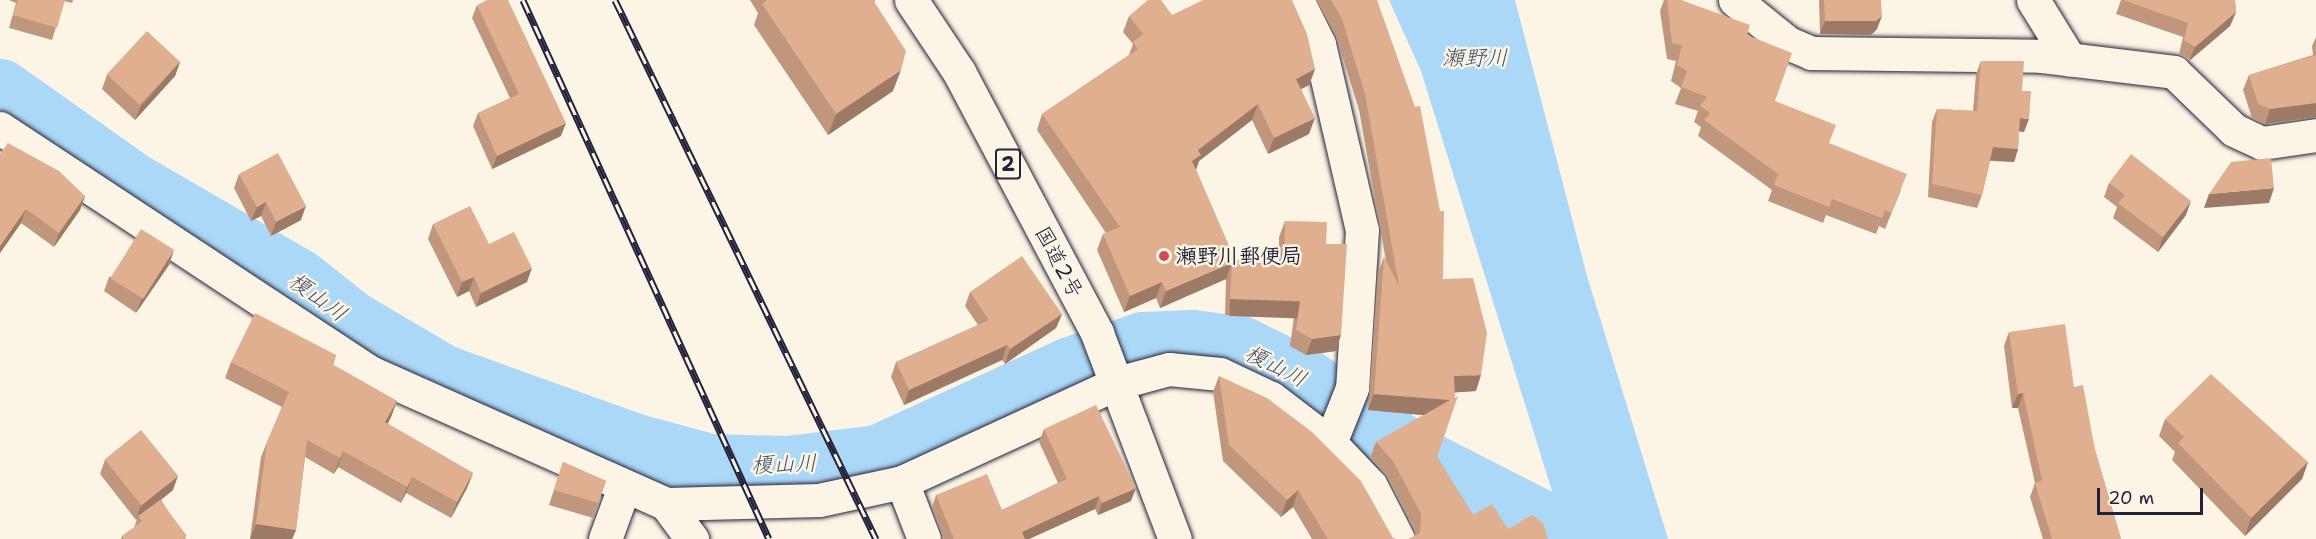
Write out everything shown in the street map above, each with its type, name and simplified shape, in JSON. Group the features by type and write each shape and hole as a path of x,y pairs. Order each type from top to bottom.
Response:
{"main road":[{"name":"国道2号","path":"911,0 959,72 1097,333 1117,379 1175,539"},
{"path":"1297,0 1320,44 1362,230 1352,388 1330,443"},
{"path":"1735,0 1788,43 1811,53 2070,60 2174,72 2234,130 2262,142 2316,135"},
{"path":"2033,0 2070,60"},
{"path":"0,128 370,372 666,504 819,500 902,482 1117,379 1169,369 1220,374 1271,398 1330,443 1371,486 1398,539"},
{"path":"902,482 924,539"},
{"path":"605,539 624,487"},
{"path":"666,504 692,539"}],"water":[{"name":"瀬野川","path":"1389,0 1515,0 1587,276 1668,539 1567,539 1421,71"}],"building":[{"path":"18,0 65,0 57,28 13,15"},
{"path":"487,0 508,0 566,123 497,156 478,113 519,94 477,5"},
{"path":"767,0 873,0 906,51 901,70 836,114 762,4"},
{"path":"1148,0 1161,0 1172,15 1203,0 1292,0 1307,34 1315,69 1296,79 1315,118 1274,138 1258,104 1198,150 1201,155 1192,161 1235,260 1284,266 1285,221 1327,222 1326,244 1347,244 1341,335 1312,339 1296,330 1300,301 1230,299 1232,263 1166,291 1162,282 1130,296 1103,234 1120,227 1042,114 1138,49 1133,42 1143,34 1129,16"},
{"path":"1331,0 1377,0 1415,107 1420,106 1440,211 1444,211 1443,279 1473,278 1487,333 1481,375 1454,376 1455,398 1458,396 1437,457 1473,515 1492,504 1508,529 1532,515 1543,523 1548,539 1408,539 1420,533 1421,514 1393,461 1376,442 1450,400 1374,394 1384,257 1399,286 1365,94 1342,19"},
{"path":"1667,0 1681,0 1750,25 1747,35 1792,53 1775,101 1836,125 1829,143 1907,174 1891,213 1885,210 1882,218 1832,199 1829,207 1774,185 1778,174 1704,120 1710,113 1700,106 1707,97 1681,87 1687,71 1677,65 1682,45 1672,43"},
{"path":"1824,0 1881,0 1882,16 1876,21 1825,21"},
{"path":"2123,0 2235,0 2236,12 2195,47 2184,40 2188,23"},
{"path":"147,31 180,62 140,105 107,74"},
{"path":"2316,55 2316,103 2270,109 2258,104 2249,75"},
{"path":"1981,61 2024,61 2022,91 2031,91 2029,119 2020,118 2018,149 1993,147 1982,195 1932,184 1937,109 1977,111"},
{"path":"8,143 59,171 85,196 59,233 26,209 0,246 0,154"},
{"path":"278,153 306,206 276,222 266,202 257,207 239,174"},
{"path":"2131,154 2191,201 2163,237 2118,203 2125,195 2109,183"},
{"path":"2271,158 2274,188 2209,194 2231,162"},
{"path":"470,206 489,244 514,232 532,268 481,293 474,277 462,282 433,224"},
{"path":"141,229 174,250 143,299 110,278"},
{"path":"1022,256 1062,314 1010,349 1007,345 909,390 896,362 989,320 970,292"},
{"path":"255,313 336,355 332,364 397,401 385,422 473,473 457,502 412,477 407,487 343,451 340,458 307,440 296,530 256,524 267,442 289,392 231,362"},
{"path":"2065,324 2074,387 2083,385 2095,450 2121,539 2052,539 2035,483 2042,480 2023,393 2018,394 2009,332"},
{"path":"2211,374 2308,462 2251,518 2178,443 2184,437 2165,419"},
{"path":"1219,376 1267,398 1312,432 1361,481 1393,538 1396,539 1328,539 1298,490 1287,500 1229,445"},
{"path":"1096,405 1136,488 1102,503 1099,496 1022,532 1025,539 954,539 936,495 987,474 1002,510 1067,479 1044,429"},
{"path":"141,430 178,476 142,505 104,460"},
{"path":"563,462 606,481 598,503 554,490"},
{"path":"160,500 187,536 183,539 124,539 122,536 142,521 138,516"}],"waterway":[{"name":"榎山川","path":"0,90 133,184 298,280 351,322 443,376 639,446 710,465 788,467 878,456 1070,368 1143,343 1192,341 1240,347 1301,377 1425,462 1548,525 1592,539"}],"railway":[{"path":"523,0 769,539"},
{"path":"615,0 876,539"}],"place":[{"name":"瀬野川郵便局","path":"1164,256"}]}
